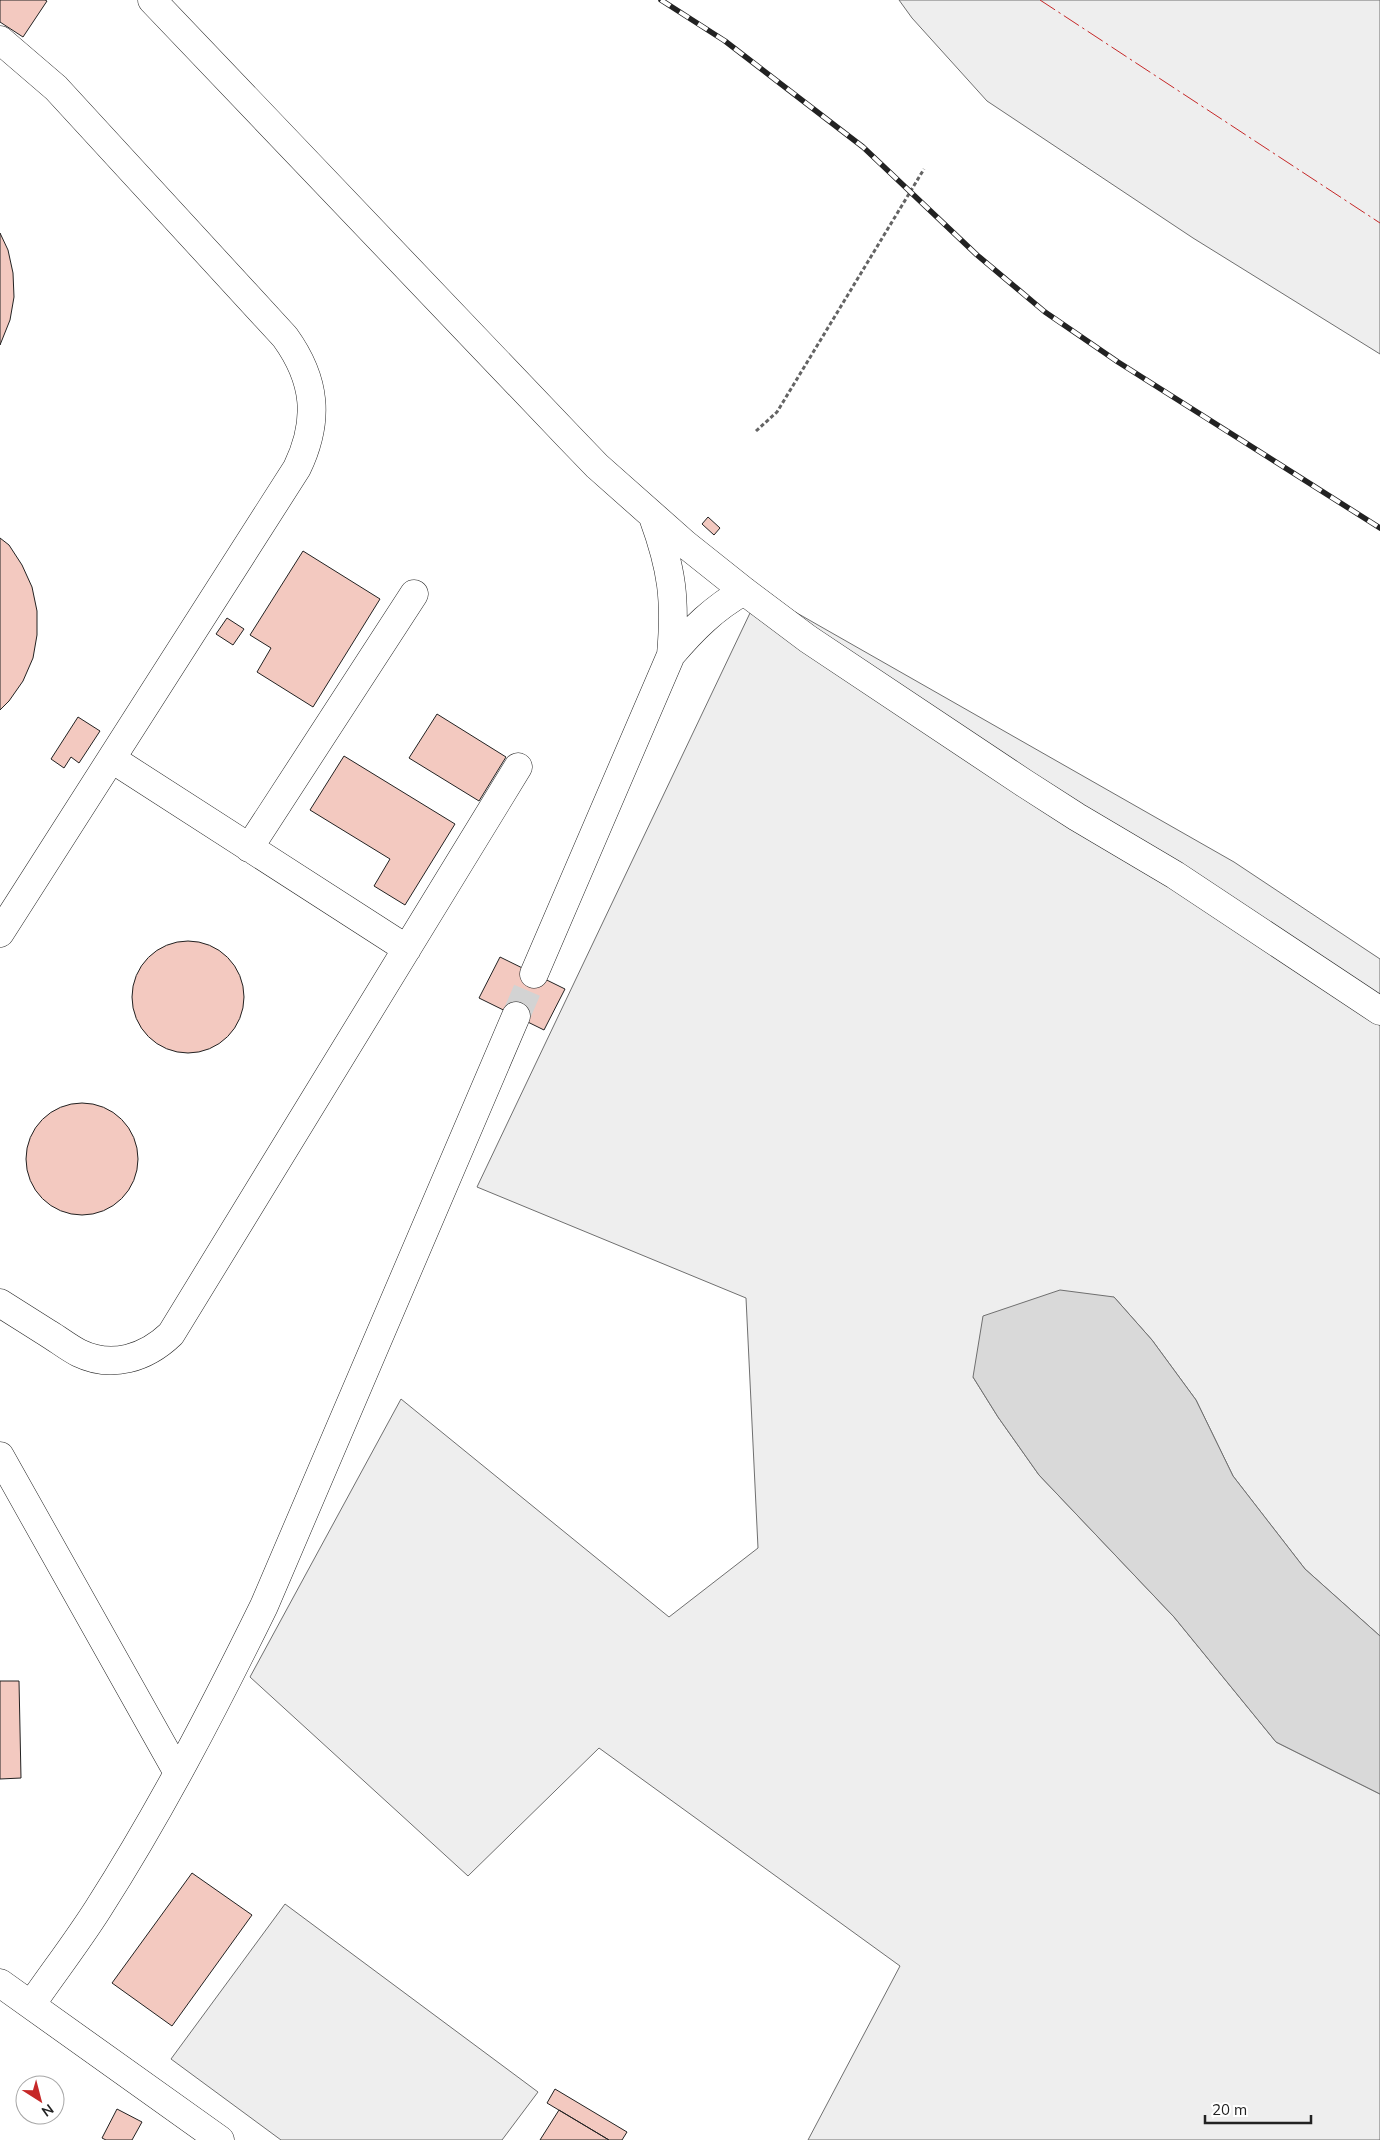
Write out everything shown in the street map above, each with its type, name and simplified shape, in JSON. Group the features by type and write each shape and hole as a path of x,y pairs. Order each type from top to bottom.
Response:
{"lane":[{"path":"152,0 549,417 597,466 652,516 744,591 808,639 1024,783 1175,875 1380,1011"},
{"path":"0,40 56,88 285,337 300,361 310,389 312,408 311,429 306,449 297,468 0,933"},
{"path":"652,516 665,549 672,584 674,620 672,656"},
{"path":"534,974 672,656 688,635 707,616 725,602 744,591"},
{"path":"249,848 414,594"},
{"path":"112,758 407,949"},
{"path":"0,1303 78,1352 95,1359 112,1361 129,1359 159,1345 171,1334 518,767"},
{"path":"31,2005 96,1911 178,1773 222,1692 264,1606 516,1016"},
{"path":"0,1456 178,1773"},
{"path":"0,1983 220,2140"}],"path":[{"path":"756,431 777,412 924,169"}],"shaded area":[{"path":"899,0 1380,0 1380,354 1193,238 987,101 912,18"},
{"path":"760,592 1234,862 1380,959 1380,1636 1305,1569 1233,1476 1196,1400 1152,1340 1114,1297 973,1377 998,1417 1039,1475 1174,1617 1276,1742 1380,1794 1380,2140 808,2140 900,1966 599,1748 468,1876 250,1677 401,1399 669,1617 758,1548 746,1298 477,1187"},
{"path":"1060,1290 1114,1297 1152,1340 1196,1400 1233,1476 1305,1569 1380,1636 1380,1794 1276,1742 1174,1617 1039,1475 998,1417 973,1377 983,1316"},
{"path":"285,1904 538,2092 502,2140 281,2140 171,2059"}],"building":[{"path":"0,0 47,1 23,37 0,22"},
{"path":"0,233 8,250 13,273 14,297 10,320 0,345"},
{"path":"708,517 720,528 714,535 702,524"},
{"path":"0,538 9,545 22,565 32,587 37,611 37,635 33,658 23,681 0,710"},
{"path":"303,551 380,599 313,707 257,672 271,648 250,635"},
{"path":"227,618 244,629 233,645 216,634"},
{"path":"437,714 506,757 479,801 409,758"},
{"path":"78,717 100,731 79,763 71,757 64,768 51,759"},
{"path":"344,756 455,824 405,905 374,886 390,859 310,810"},
{"path":"188,941 199,942 209,946 227,958 239,976 243,986 243,1008 239,1018 227,1036 209,1048 199,1052 188,1053 177,1052 167,1048 149,1036 137,1018 133,1008 132,997 133,986 137,976 149,958 167,946 177,942"},
{"path":"500,957 565,989 544,1030 479,998"},
{"path":"82,1103 93,1104 103,1108 121,1120 133,1138 137,1148 137,1170 133,1180 121,1198 103,1210 93,1214 82,1215 71,1214 61,1210 43,1198 31,1180 27,1170 26,1159 27,1148 31,1138 43,1120 61,1108 71,1104"},
{"path":"0,1681 19,1681 21,1778 0,1779"},
{"path":"192,1873 252,1915 172,2026 112,1983"},
{"path":"555,2089 627,2132 622,2140 609,2140 547,2103"},
{"path":"117,2109 142,2122 132,2140 106,2140 102,2138"},
{"path":"559,2110 609,2140 540,2140"}],"tunnel":[{"path":"516,1016 534,974"}],"railway":[{"path":"661,0 725,41 863,147 977,255 1045,312 1118,362 1380,528"}],"power":[{"path":"1040,0 1380,223"}]}
